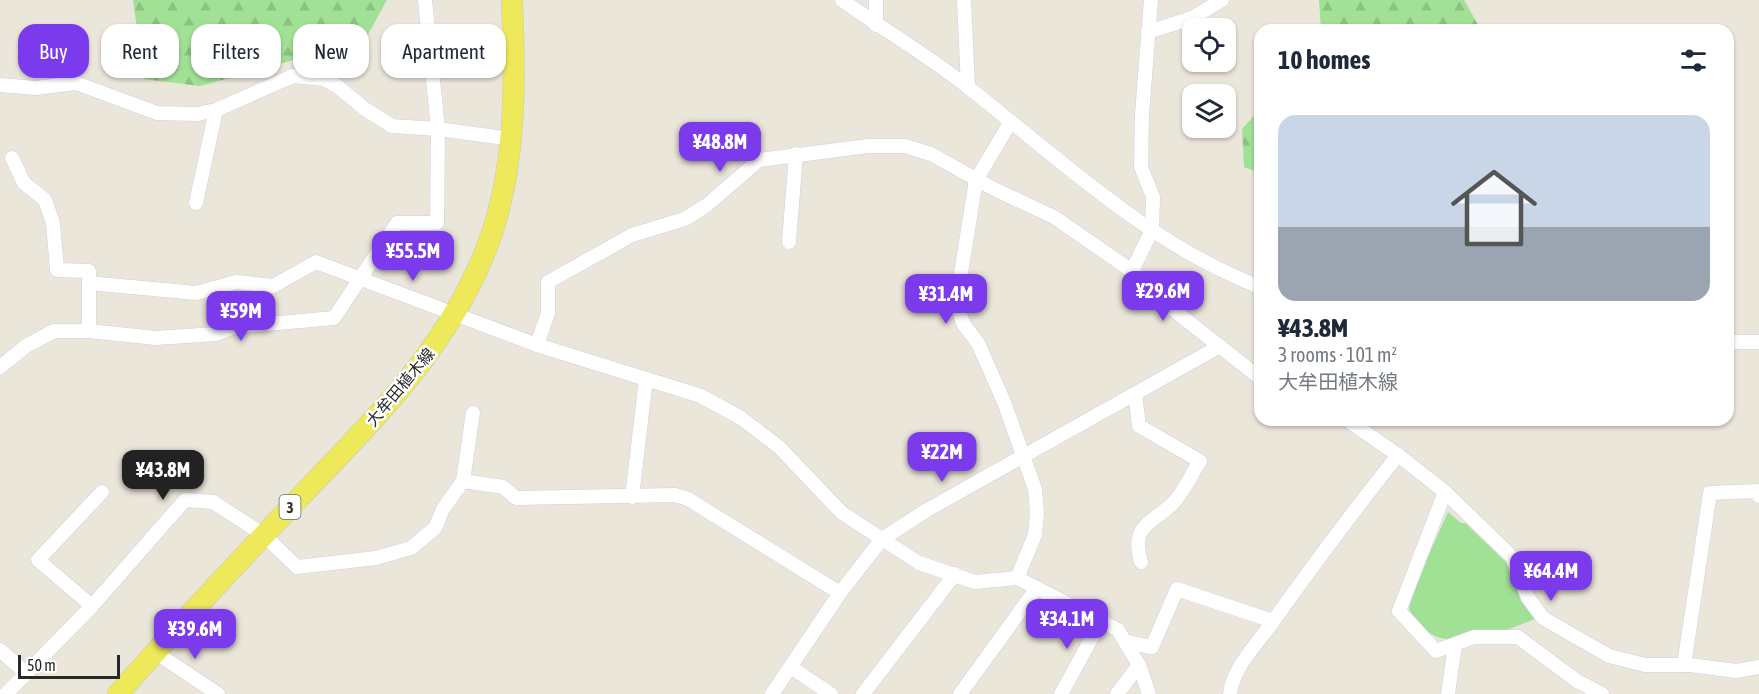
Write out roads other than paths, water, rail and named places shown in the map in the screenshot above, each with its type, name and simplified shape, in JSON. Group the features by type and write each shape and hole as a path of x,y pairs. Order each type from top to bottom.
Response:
{"main road":[{"name":"大牟田植木線","path":"118,694 389,402 426,360 455,315 492,234 504,187 512,139 512,0"}],"street":[{"path":"0,367 26,346 54,331 89,331 156,338 216,334 234,327 334,318 398,223 437,223 438,129 425,0"},
{"path":"842,0 968,87 1010,123 1152,230 1208,266 1254,285"},
{"path":"876,0 876,25"},
{"path":"964,0 968,87"},
{"path":"1132,271 1152,230 1153,197 1141,167 1151,0"},
{"path":"1148,32 1192,18 1222,0"},
{"path":"0,85 36,88 76,83 157,113 197,114 216,110 292,76 324,79 337,86 365,110 392,126 438,129 512,139"},
{"path":"196,203 216,110"},
{"path":"1010,123 976,180 956,304 964,325 978,344 1004,402 1021,457 1035,489 1037,513 1035,535 1017,578"},
{"path":"537,345 548,313 548,282 632,235 685,219 707,205 759,160 795,154 905,146 931,154 976,180 1054,217 1132,271 1146,289 1254,373"},
{"path":"789,242 795,154"},
{"path":"12,158 24,183 45,200 53,223 57,270 89,271 89,331"},
{"path":"89,283 196,293 236,282 273,286 316,262 537,345 701,396 741,418 779,447 842,513 920,563 975,582 1017,578 1118,630 1139,665 1149,694"},
{"path":"1734,342 1759,342"},
{"path":"772,694 792,668 840,593 882,539 927,510 1220,346"},
{"path":"632,497 646,379"},
{"path":"1135,394 1139,426 1200,461 1172,504 1143,526 1136,545 1141,562"},
{"path":"6,694 92,606 185,500 213,502 264,535 297,567 376,558 411,548 435,528 443,509 463,481 473,413"},
{"path":"1356,426 1398,455 1444,492 1512,557 1528,598 1543,618 1609,656 1645,665 1684,665 1736,671 1759,667"},
{"path":"1230,694 1231,682 1273,621 1336,534 1398,455"},
{"path":"463,481 503,487 516,498 675,495 688,499 840,593"},
{"path":"1684,665 1710,493 1758,491 1759,496"},
{"path":"92,606 38,560 102,492"},
{"path":"1444,492 1399,611 1436,651 1474,638 1518,637 1577,681 1602,694"},
{"path":"863,694 954,574"},
{"path":"960,694 1037,588"},
{"path":"1125,642 1152,647 1177,589 1273,621"},
{"path":"1061,694 1101,621"},
{"path":"1448,694 1455,645"},
{"path":"0,650 27,674"},
{"path":"155,652 218,694"},
{"path":"1117,694 1139,665"},
{"path":"792,668 831,694"}]}
